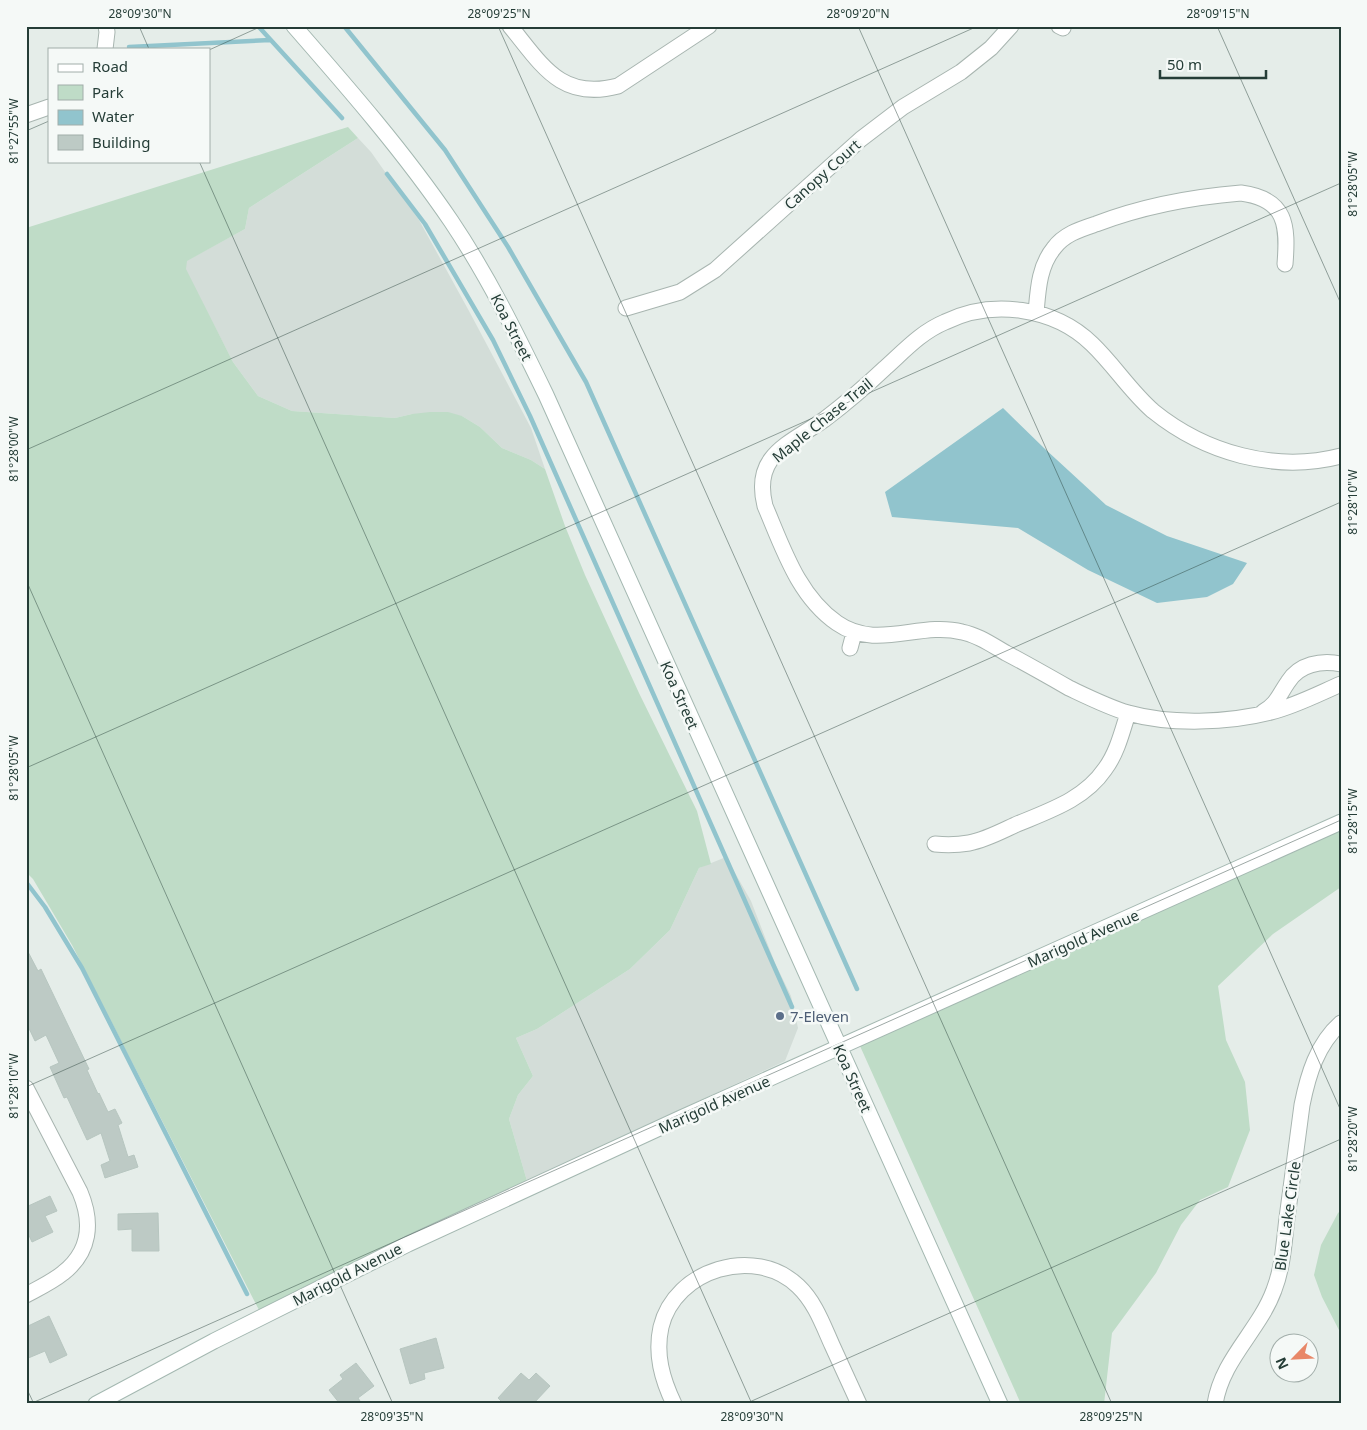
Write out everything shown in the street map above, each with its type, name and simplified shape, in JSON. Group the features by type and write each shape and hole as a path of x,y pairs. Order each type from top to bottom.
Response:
{"street":[{"path":"105,48 106,26"},
{"name":"Koa Street","path":"294,26 352,92 400,151 452,222 500,302 546,394 1000,1404"},
{"path":"510,26 552,75 570,86 593,90 618,86 708,26"},
{"name":"Canopy Court","path":"626,308 680,292 715,270 861,139 903,107 961,72 991,48 1011,26"},
{"path":"26,115 48,107"},
{"path":"1036,313 1038,288 1043,268 1051,251 1062,240 1070,234 1105,220 1178,201 1241,193 1267,200 1279,212 1283,221 1287,242 1285,264"},
{"name":"Maple Chase Trail","path":"1341,456 1298,462 1264,460 1230,453 1181,431 1152,410 1140,399 1092,343 1060,321 1036,313 1010,309 984,310 958,316 934,327 916,340 845,404 777,452 764,469 762,480 764,506 808,597 837,624 854,633 881,636 941,628 970,634 1069,688 1128,713 1156,718 1197,722 1254,716 1285,708 1341,684"},
{"path":"850,648 854,633"},
{"path":"1254,716 1276,702 1290,678 1300,670 1316,663 1341,664"},
{"path":"935,844 952,845 978,841 1061,805 1080,794 1096,780 1110,762 1128,713"},
{"name":"Marigold Avenue","path":"96,1404 214,1341 408,1244 690,1114 1341,822"},
{"name":"Blue Lake Circle","path":"1215,1404 1222,1377 1264,1311 1274,1290 1281,1263 1306,1082 1314,1060 1341,1023"},
{"path":"26,1088 80,1192 86,1210 88,1235 79,1257 72,1266 62,1275 26,1295"},
{"path":"674,1404 662,1373 659,1356 661,1326 672,1302 690,1283 700,1276 723,1268 748,1265 761,1267 783,1276 799,1286 821,1319 859,1404"}],"shaded area":[{"path":"358,138 371,152 419,220 531,428 545,469 531,460 502,448 480,427 462,416 412,414 395,418 292,411 258,396 233,362 185,269 186,261 245,229 249,208"},
{"path":"726,857 751,901 775,963 791,996 798,1028 785,1061 527,1181 509,1119 518,1095 533,1076 516,1038 537,1029 630,969 670,930 699,868"}],"green space":[{"path":"348,127 358,138 249,208 245,229 187,261 186,269 233,362 258,396 292,411 395,418 412,414 448,412 462,416 480,427 502,448 531,460 545,469 585,575 639,693 697,811 711,864 699,868 670,930 630,969 537,1029 516,1038 533,1076 518,1095 509,1119 527,1181 405,1237 259,1310 72,945 33,879 26,872 26,228"},
{"path":"1341,830 1341,887 1273,934 1218,986 1226,1040 1245,1082 1250,1130 1228,1187 1200,1200 1181,1225 1156,1273 1112,1333 1104,1404 1021,1404 860,1046"},
{"path":"1341,1210 1341,1334 1322,1297 1314,1275 1321,1245"}],"water":[{"path":"1003,408 1106,505 1167,536 1247,563 1233,584 1207,597 1157,603 1088,570 1018,528 892,517 885,492"}],"building":[{"path":"26,948 38,971 41,969 89,1069 87,1070 98,1094 108,1112 115,1109 122,1123 118,1125 128,1157 134,1155 138,1167 105,1178 101,1165 110,1161 101,1133 87,1140 67,1097 64,1098 50,1067 59,1063 46,1035 35,1041 26,1022"},
{"path":"50,1196 57,1211 45,1216 53,1232 32,1242 26,1229 26,1207"},
{"path":"158,1213 159,1251 132,1251 132,1229 118,1230 118,1214"},
{"path":"49,1316 67,1355 50,1363 45,1351 26,1359 26,1327"},
{"path":"436,1338 444,1368 424,1373 425,1379 410,1384 400,1349"},
{"path":"356,1363 374,1386 358,1398 362,1404 340,1404 329,1390 343,1379 340,1375"},
{"path":"521,1373 529,1380 536,1373 550,1386 533,1404 504,1404 498,1398"}],"waterway":[{"path":"258,26 342,118"},
{"path":"344,26 445,150 508,247 586,382 857,989"},
{"path":"129,47 270,40"},
{"path":"387,174 425,224 493,340 530,416 792,1007"},
{"path":"26,882 45,907 82,968 247,1294"}],"place":[{"name":"7-Eleven","path":"780,1016"}]}
